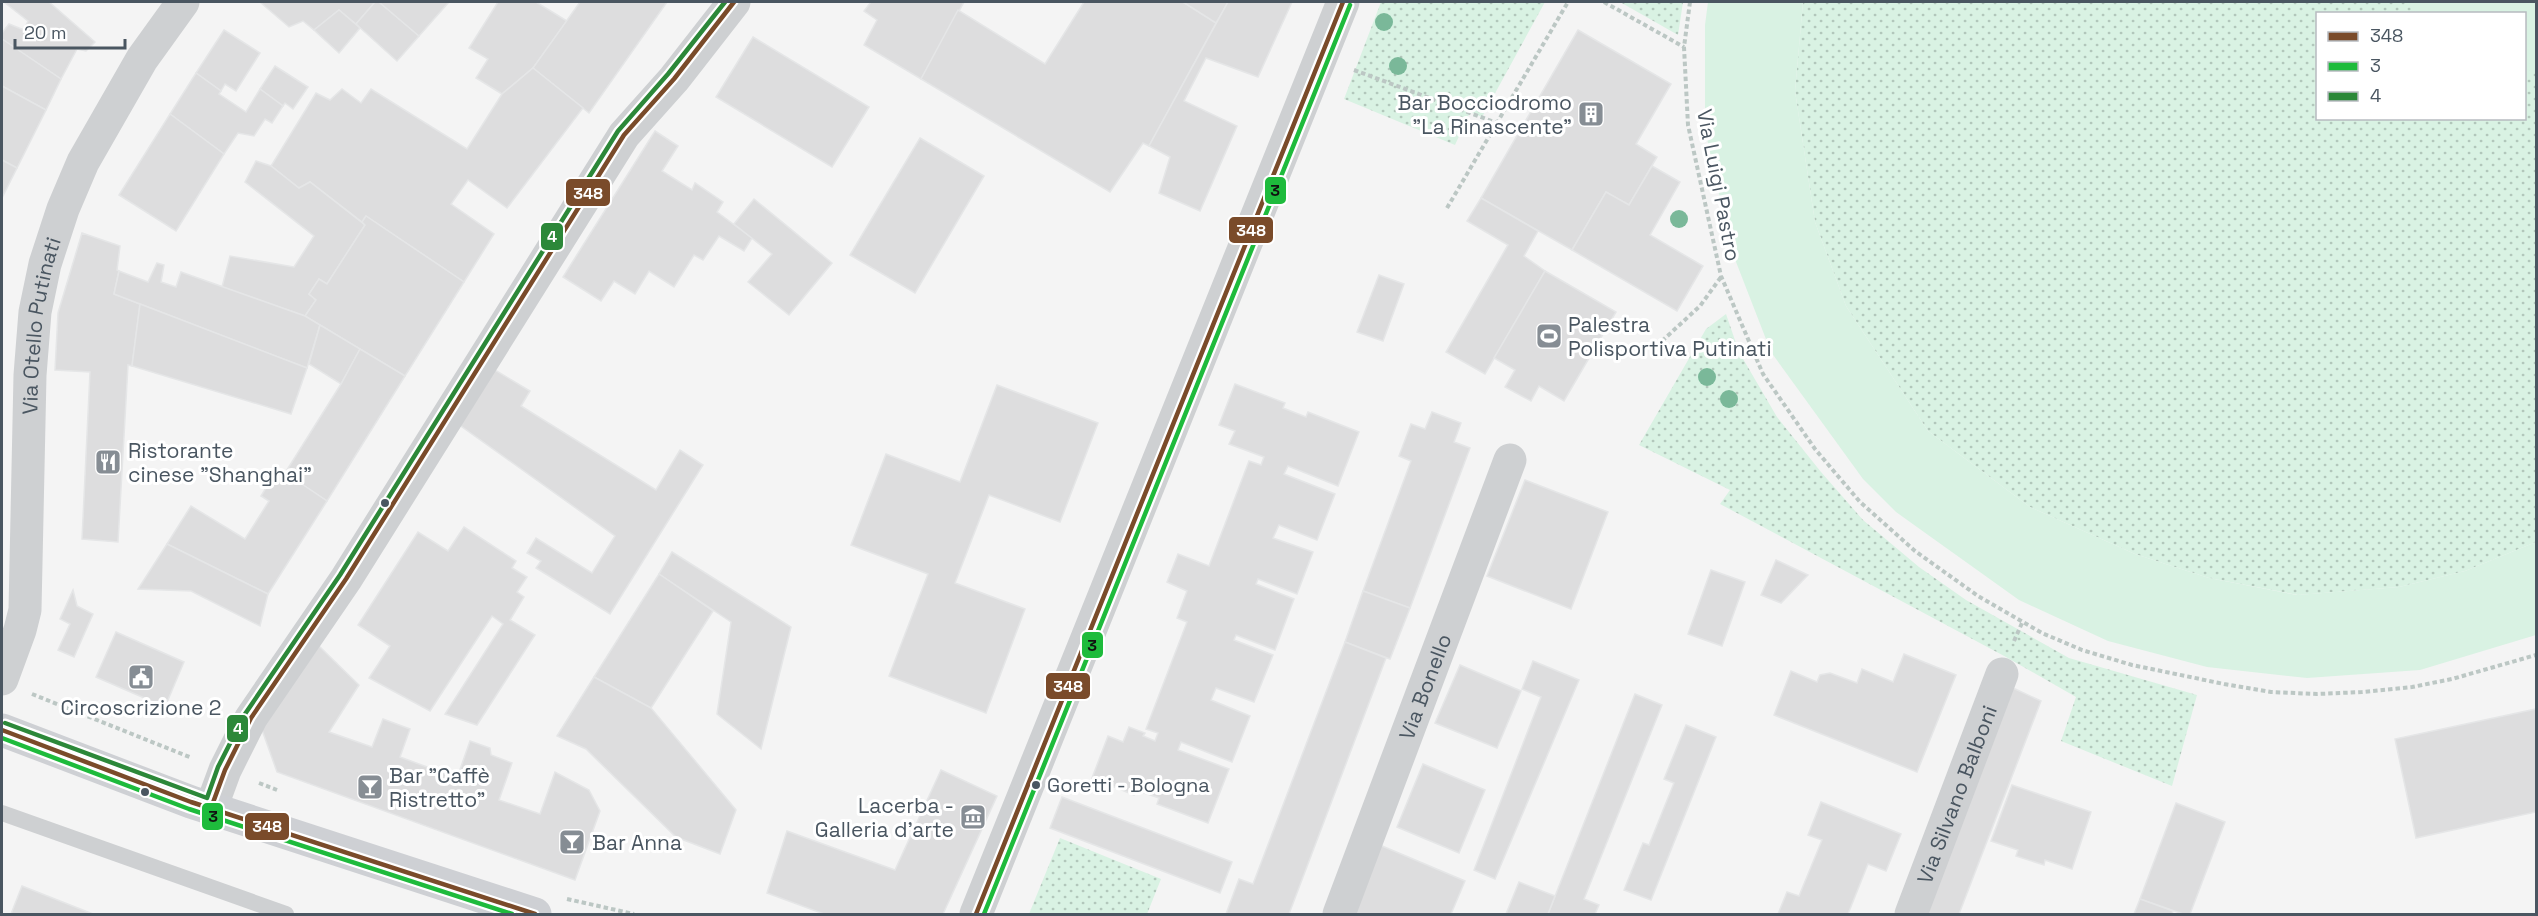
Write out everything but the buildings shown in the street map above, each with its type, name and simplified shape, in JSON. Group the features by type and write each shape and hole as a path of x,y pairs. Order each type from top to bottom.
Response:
{"street":[{"name":"Via Otello Putinati","path":"2,679 25,610 30,375 35,312 45,264 63,209 83,162 141,59 183,2"},
{"path":"211,808 225,770 251,718 346,579 624,135 674,80 734,2"},
{"path":"976,915 1343,2"},
{"name":"Via Bonello","path":"1339,915 1510,460"},
{"name":"Via Silvano Balboni","path":"1911,915 2002,674"},
{"path":"2,730 211,808 534,915"}],"lane":[{"path":"2,813 286,915"}],"path":[{"path":"1447,208 1568,2"},
{"path":"1604,2 1684,47"},
{"name":"Via Luigi Pastro","path":"1690,2 1684,47 1688,125 1721,276 1763,374 1815,449 1860,502 1924,558 1977,596 2042,633 2082,650 2132,666 2259,690 2317,694 2412,687 2452,679 2536,655"},
{"path":"1348,67 1497,123"},
{"path":"1662,341 1700,306 1721,276"}],"green space":[{"path":"1381,2 1545,2 1482,117 1470,112 1455,145 1344,99"},
{"path":"1620,2 1683,2 1678,35"},
{"path":"1708,2 1803,2 1795,91 1815,222 1846,306 1928,431 2030,507 2135,554 2209,578 2297,595 2399,587 2465,571 2536,542 2536,635 2420,670 2307,678 2207,667 2108,641 2019,600 1896,512 1863,479 1771,352 1731,249 1705,129 1705,25"},
{"path":"1803,2 2536,2 2536,542 2465,571 2399,587 2298,595 2209,578 2135,554 2030,507 1928,431 1846,306 1815,222 1795,91"},
{"path":"2410,2 2536,2 2536,69 2526,72 2526,12 2415,12"},
{"path":"1726,314 1739,352 1777,417 1863,520 1919,567 1966,600 2069,658 2197,695 2172,786 2061,741 2076,697 2006,657 1720,504 1730,490 1639,445 1706,329"},
{"path":"1060,838 1161,879 1147,914 1029,914"}],"transit line":[{"name":"4","path":"5,723 207,798 218,767 245,714 340,575 618,131 668,74 725,2"},
{"name":"348","path":"211,808 225,770 251,718 346,579 624,135 674,79 734,2"},
{"name":"348","path":"976,914 1343,2"},
{"name":"3","path":"984,914 1350,5"},
{"name":"348","path":"2,730 191,802 535,914"},
{"name":"3","path":"2,738 189,809 512,914"}],"place":[{"name":"Bar Bocciodromo \"La Rinascente\"","path":"1591,114"},
{"name":"Palestra Polisportiva Putinati","path":"1549,336"},
{"name":"Ristorante cinese \"Shanghai\"","path":"108,462"},
{"name":"Circoscrizione 2","path":"141,677"},
{"name":"Goretti - Bologna","path":"1036,785"},
{"name":"Bar \"Caffè Ristretto\"","path":"370,787"},
{"name":"Lacerba - Galleria d'arte","path":"973,817"},
{"name":"Bar Anna","path":"572,842"}]}
